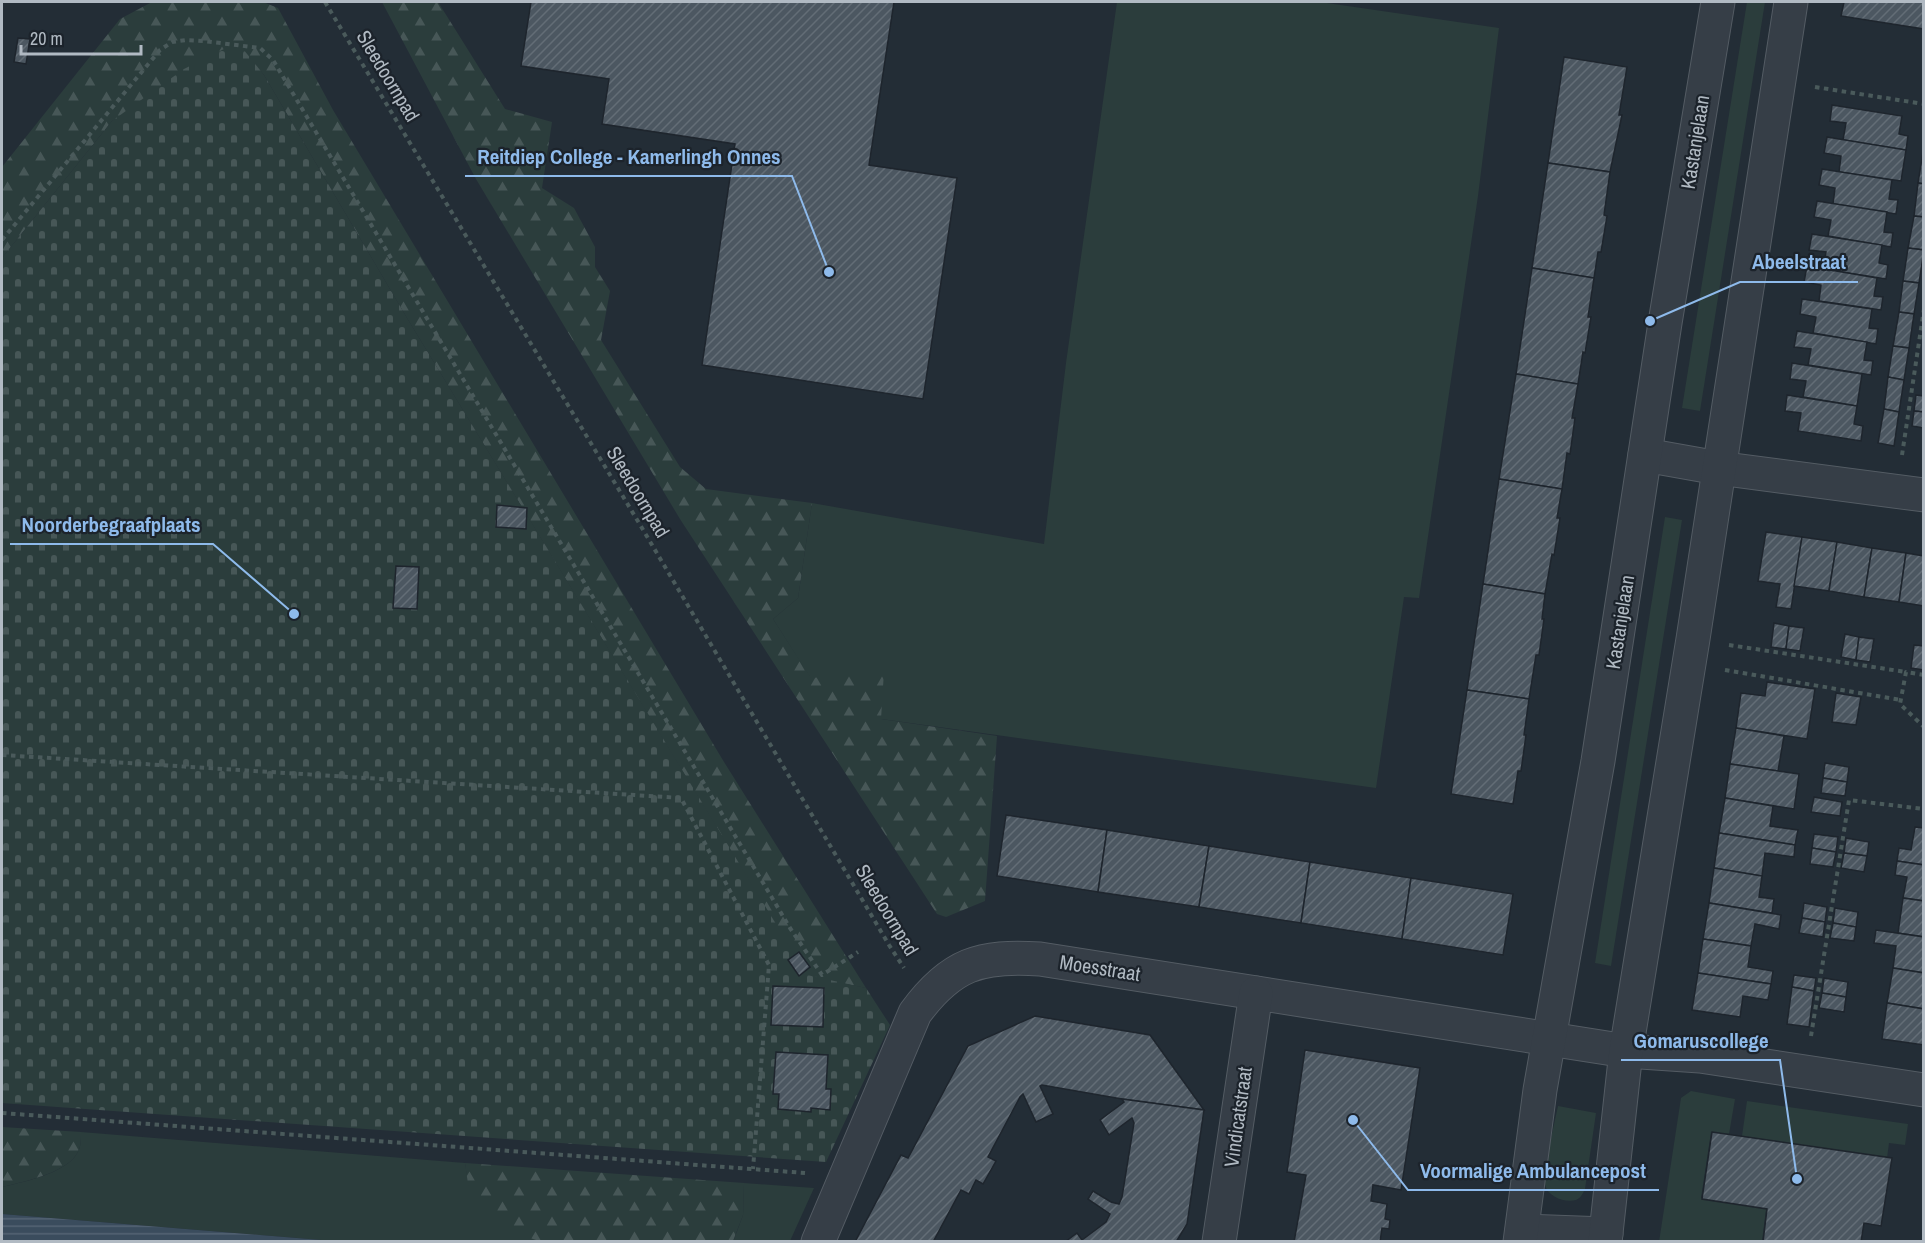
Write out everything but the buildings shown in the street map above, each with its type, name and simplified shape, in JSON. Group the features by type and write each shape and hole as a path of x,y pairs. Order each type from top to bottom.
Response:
{"street":[{"name":"Kastanjelaan","path":"1521,1236 1540,1090 1598,761 1665,323 1718,2"},
{"path":"1521,1236 1606,1238 1626,1051 1691,652 1791,2"},
{"path":"1645,455 1718,468 1910,493"},
{"name":"Moesstraat","path":"818,1242 915,1013 949,975 971,965 991,960 1024,958 1626,1051 1700,1056 1923,1090"},
{"name":"Vindicatstraat","path":"1219,1242 1256,993"}],"path":[{"name":"Sleedoornpad","path":"325,2 660,558 889,945 903,967 930,994"},
{"path":"2,240 160,50 172,42 186,40 260,48 273,60 790,928 822,975 858,952"},
{"path":"1808,86 1923,104"},
{"path":"1910,493 1923,309"},
{"path":"1691,652 1923,675"},
{"path":"1691,652 1901,700"},
{"path":"1906,672 1900,704 1923,727"},
{"path":"2,755 681,798 769,965 753,1169"},
{"path":"1805,1072 1849,800 1923,809"},
{"path":"2,1113 846,1177"}],"green space":[{"path":"152,2 263,2 278,8 333,110 724,762 866,988 807,976 407,318 264,75 243,50 112,121 2,258 2,167 120,19"},
{"path":"382,2 438,2 505,109 552,122 542,188 574,208 595,247 595,267 610,291 601,340 680,467 706,489 812,503 798,598 773,619 811,678 884,671 881,719 997,736 985,901 946,917 937,914 680,519 476,179"},
{"path":"1117,2 1320,2 1499,28 1478,196 1419,598 1404,597 1376,788 881,719 811,679 773,619 798,598 812,503 1044,544 1066,363"},
{"path":"1747,2 1765,2 1700,411 1682,408"},
{"path":"226,48 243,49 264,75 407,318 807,975 866,988 890,1025 826,1162 2,1103 2,258 112,121 184,69"},
{"path":"1665,517 1682,520 1611,966 1595,963"},
{"path":"1691,1091 1735,1099 1729,1134 1711,1132 1701,1198 1766,1209 1762,1241 1659,1242 1681,1098"},
{"path":"1747,1101 1908,1124 1905,1145 1889,1143 1887,1158 1742,1136"},
{"path":"1558,1106 1596,1113 1585,1189 1581,1197 1576,1200 1567,1201 1558,1198 1550,1193 1545,1185 1547,1160"},
{"path":"2,1127 81,1132 80,1147 70,1162 62,1167 31,1180 2,1187"},
{"path":"81,1132 465,1163 471,1198 536,1240 566,1241 333,1241 2,1214 2,1187 42,1176 70,1162 78,1152"},
{"path":"465,1163 744,1183 743,1215 733,1241 566,1242 536,1240 498,1227 470,1198"},
{"path":"744,1183 814,1188 790,1241 733,1242 743,1215"}],"water":[{"path":"2,1214 333,1241 2,1241"}],"place":[{"name":"Reitdiep College - Kamerlingh Onnes","path":"829,272"},
{"name":"Abeelstraat","path":"1650,321"},
{"name":"Noorderbegraafplaats","path":"294,614"},
{"name":"Voormalige Ambulancepost","path":"1353,1120"},
{"name":"Gomaruscollege","path":"1797,1179"}]}
